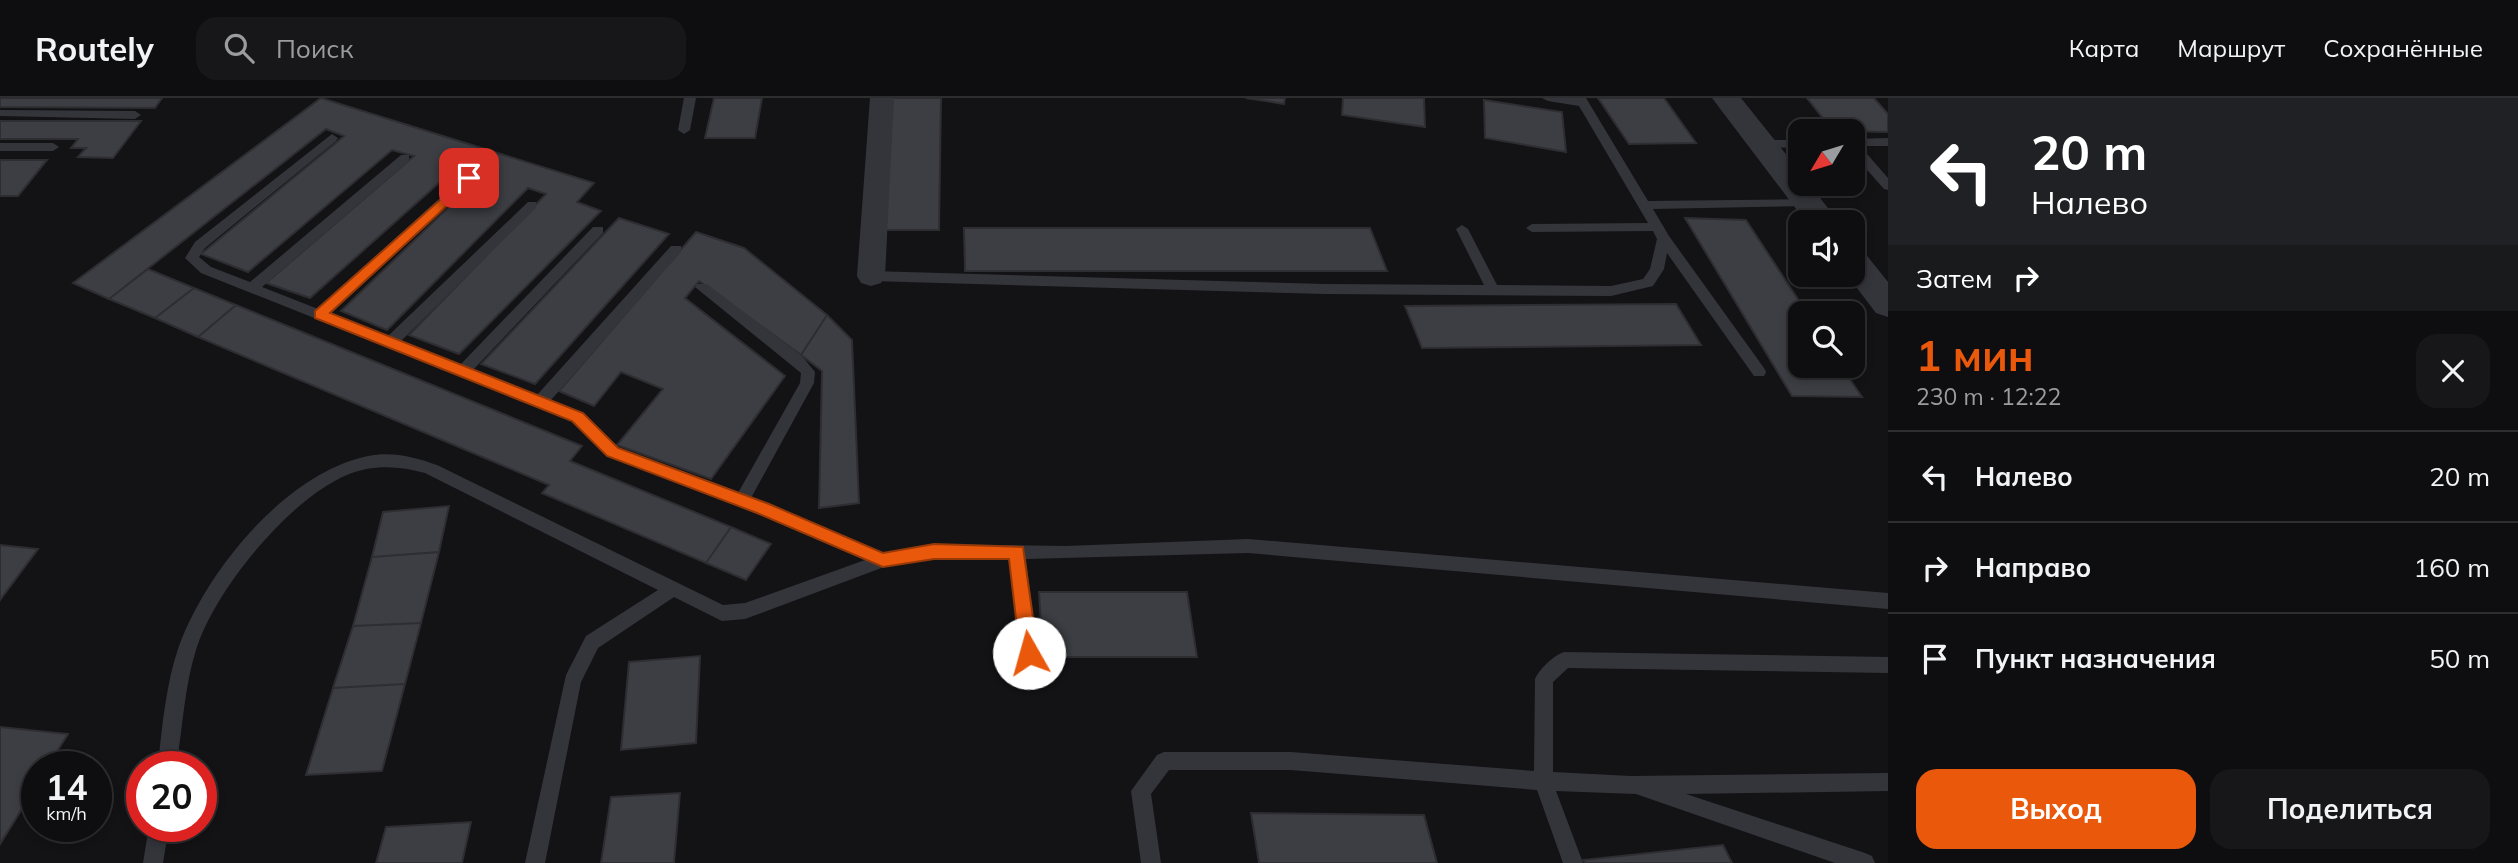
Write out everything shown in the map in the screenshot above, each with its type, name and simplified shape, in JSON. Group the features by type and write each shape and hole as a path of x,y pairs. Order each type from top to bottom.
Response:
{"street":[{"path":"871,276 882,98"},
{"path":"1726,98 1813,210"},
{"path":"1865,275 1888,305"}],"lane":[{"path":"684,130 690,98"},
{"path":"1548,98 1581,101 1660,233 1759,372"},
{"path":"0,114 135,114"},
{"path":"332,138 200,245 192,258 206,270 578,417 613,452 883,560"},
{"path":"1866,143 1888,142"},
{"path":"1761,144 1788,144"},
{"path":"0,147 53,147"},
{"path":"252,288 405,158"},
{"path":"1866,160 1888,186"},
{"path":"320,315 469,178"},
{"path":"390,343 532,205"},
{"path":"1644,205 1788,211"},
{"path":"1532,228 1660,233"},
{"path":"1462,229 1493,290"},
{"path":"462,372 598,230"},
{"path":"871,276 1325,289 1611,291 1648,283 1657,269 1660,233"},
{"path":"540,402 676,249"},
{"path":"702,287 797,359 808,373 807,383 741,501"},
{"path":"169,751 177,696 191,637 222,582 267,524 318,481 368,462 410,462 432,469 722,613 745,611 883,560 934,551 1066,553 1248,546 1888,601"},
{"path":"1017,552 1029,653"},
{"path":"536,863 572,681 592,642 673,589"},
{"path":"1573,863 1543,781 1544,679 1564,660 1888,665"},
{"path":"1151,863 1141,792 1164,761 1291,761 1543,781 1630,785 1888,782"},
{"path":"1630,785 1865,863"},
{"path":"153,863 156,842"}],"building":[{"path":"0,98 162,98 155,108 0,107"},
{"path":"321,98 594,183 577,202 601,211 459,354 409,335 546,194 528,188 387,330 341,311 483,174 458,166 310,298 266,283 414,156 392,150 248,272 201,254 344,136 326,129 109,299 73,283"},
{"path":"714,98 762,98 755,138 705,138"},
{"path":"891,98 941,98 939,230 883,230"},
{"path":"1246,98 1285,98 1284,104"},
{"path":"1343,98 1424,98 1425,127 1342,115"},
{"path":"1598,98 1664,98 1696,143 1629,144"},
{"path":"1807,98 1874,98 1888,114 1888,132 1866,132 1866,119 1824,119"},
{"path":"1484,100 1562,112 1566,152 1485,138"},
{"path":"0,121 141,121 113,158 78,157 86,148 71,148 78,139 0,139"},
{"path":"0,160 47,160 18,196 0,196"},
{"path":"619,218 669,234 535,384 481,364"},
{"path":"1685,218 1746,220 1799,301 1788,301 1788,378 1849,378 1862,397 1792,396"},
{"path":"964,228 1370,228 1387,271 965,271"},
{"path":"696,232 744,248 827,315 801,355 699,281 685,298 785,376 711,479 617,445 663,389 621,372 594,406 559,391"},
{"path":"148,269 194,288 155,318 109,299"},
{"path":"194,288 236,305 198,337 155,318"},
{"path":"1676,304 1701,345 1422,348 1405,306"},
{"path":"236,305 582,446 570,461 731,527 706,563 542,493 549,485 198,337"},
{"path":"827,315 852,340 859,503 819,508 822,371 801,355"},
{"path":"449,506 439,552 372,557 383,512"},
{"path":"731,527 771,544 746,580 706,563"},
{"path":"0,545 38,549 0,600"},
{"path":"439,552 421,623 353,626 372,557"},
{"path":"1039,592 1187,592 1197,657 1043,657"},
{"path":"421,623 405,684 333,688 353,626"},
{"path":"700,656 696,743 621,750 629,662"},
{"path":"405,684 382,771 306,775 333,688"},
{"path":"0,727 68,734 57,751 21,751 21,811 0,844"},
{"path":"680,793 674,863 601,863 611,797"},
{"path":"1251,813 1424,815 1437,863 1259,863"},
{"path":"471,822 462,863 376,863 386,827"},
{"path":"1723,845 1732,863 1585,863 1583,860"}],"route":[{"path":"469,178 320,315 578,417 613,452 792,520 883,560 934,551 1017,552 1029,653"}]}
